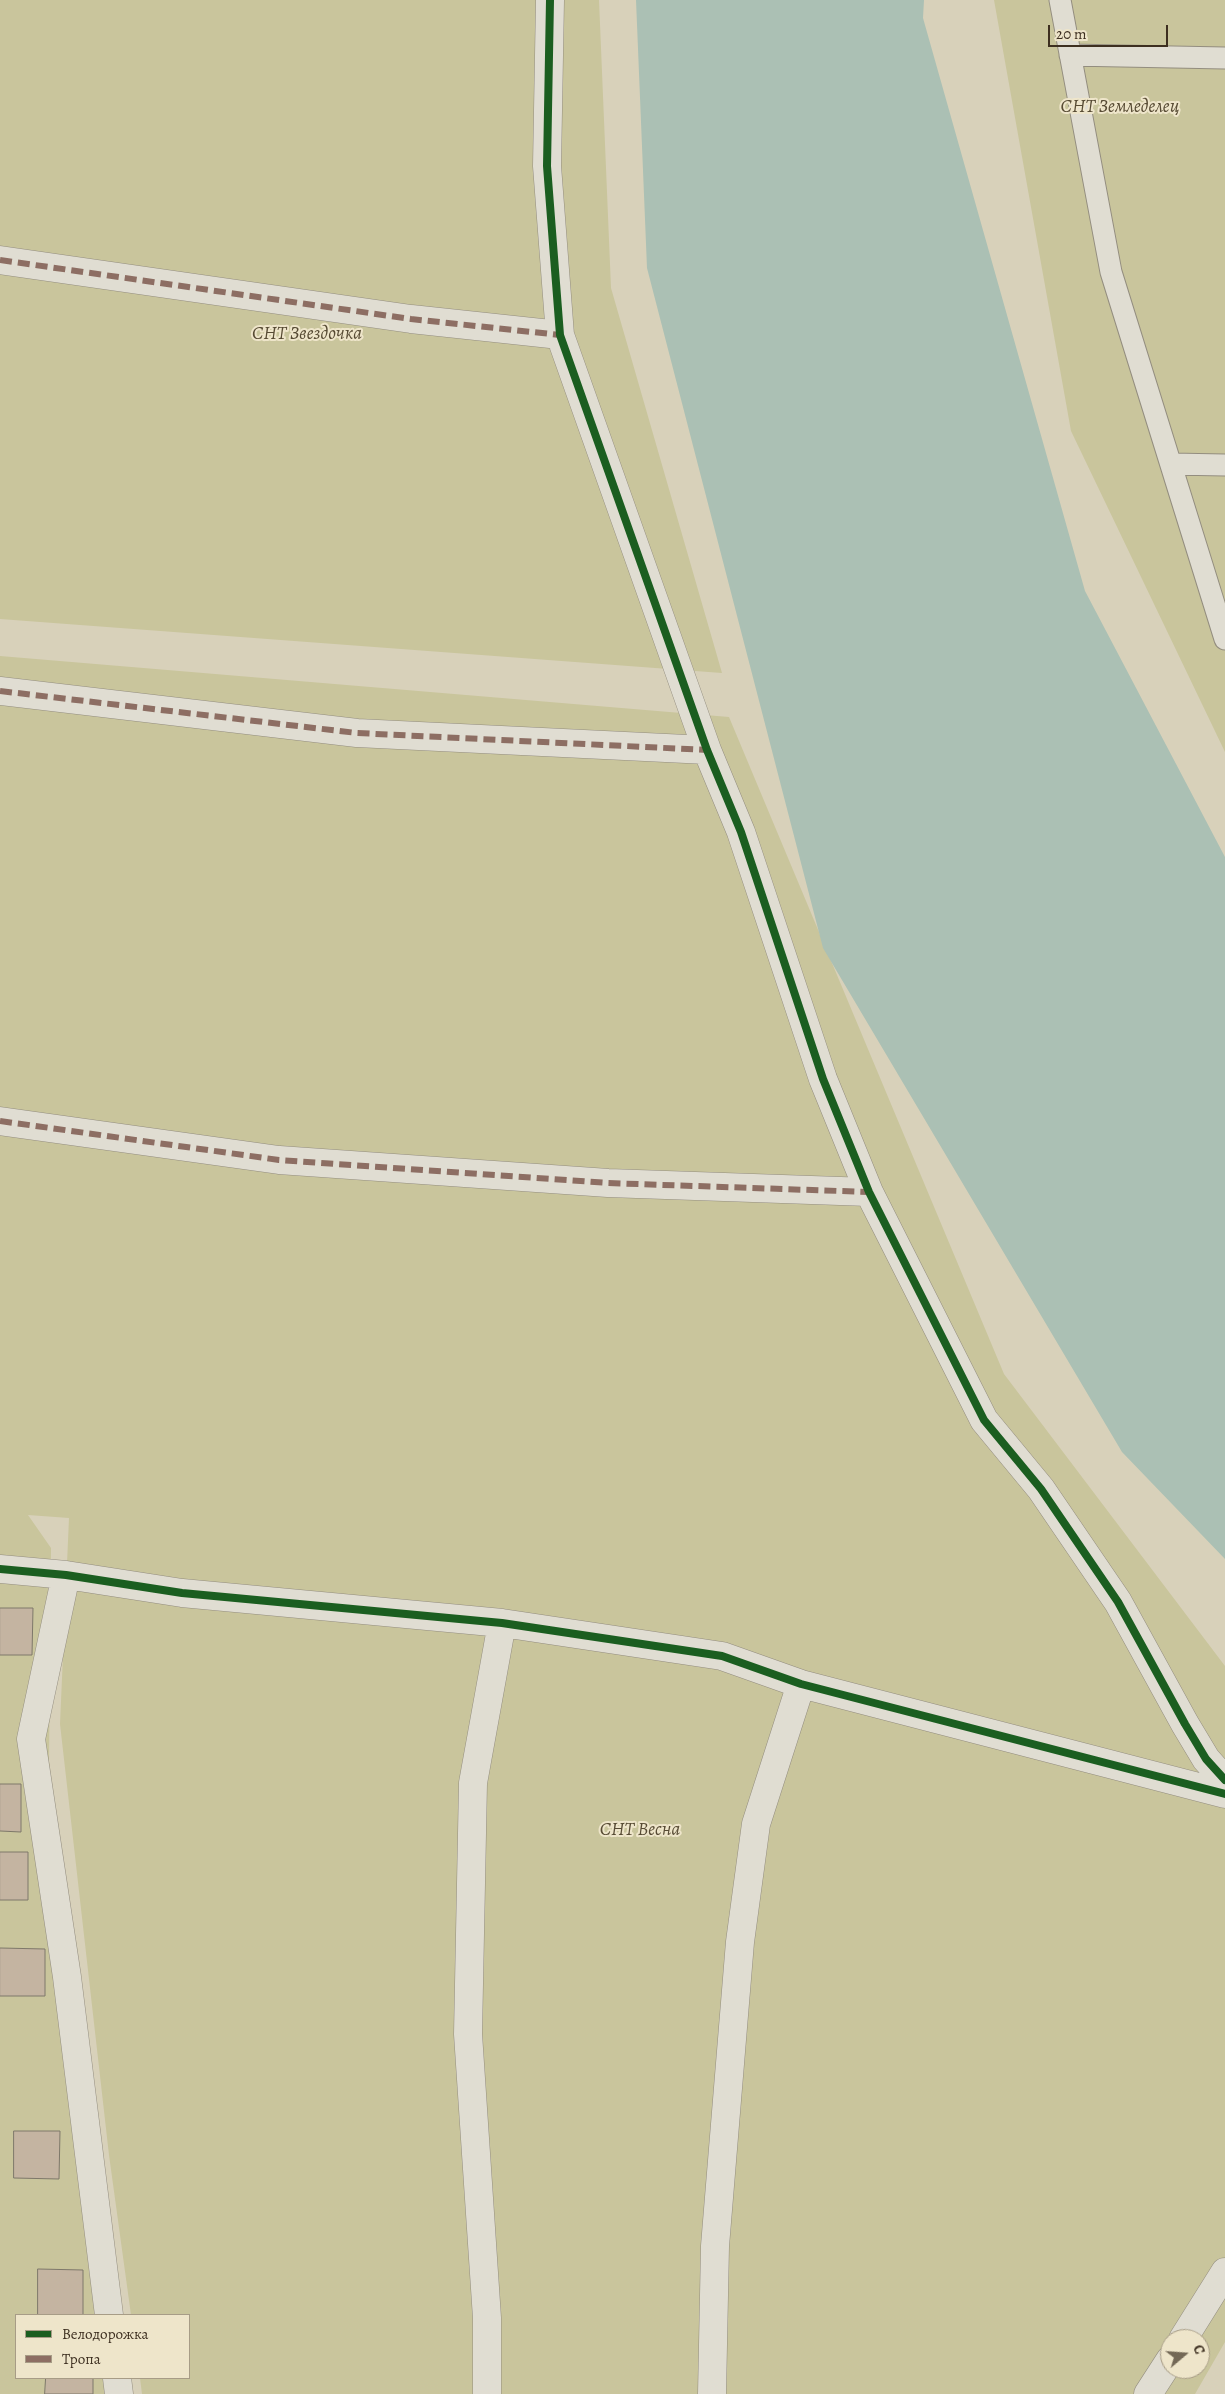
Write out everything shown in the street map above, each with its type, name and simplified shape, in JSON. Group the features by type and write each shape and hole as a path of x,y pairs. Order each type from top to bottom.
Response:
{"street":[{"path":"550,0 548,166 560,334 706,750 741,832 822,1079 869,1192 984,1420 1041,1488 1118,1602 1206,1759 1225,1780"},
{"path":"0,260 411,319 560,334"},
{"path":"0,691 357,733 706,750"},
{"path":"0,1122 278,1160 608,1183 869,1192"},
{"path":"0,1569 66,1575 182,1593 502,1623 722,1656 801,1684 1225,1794"},
{"path":"66,1575 31,1739 67,1977 109,2314"},
{"path":"487,2394 488,2318 468,2034 472,1783 502,1623"},
{"path":"712,2394 715,2246 740,1942 756,1824 801,1684"},
{"path":"1189,2329 1225,2272"},
{"path":"1148,2394 1160,2375"},
{"path":"117,2379 119,2394"}],"lane":[{"path":"1060,0 1111,272 1225,639"},
{"path":"1070,55 1225,58"},
{"path":"1171,464 1225,465"}],"green space":[{"name":"СНТ Звездочка","path":"0,0 599,0 611,288 722,673 0,619"},
{"name":"СНТ Земледелец","path":"994,0 1225,0 1225,752 1071,431"},
{"name":"СНТ Весна","path":"0,656 729,717 1004,1374 1225,1666 1225,2342 1210,2368 1210,2329 1160,2329 1160,2379 1204,2379 1195,2394 142,2394 140,2379 190,2379 190,2314 131,2314 109,2155 60,1724 69,1518 28,1515 51,1548 49,1762 122,2314 15,2314 15,2379 131,2379 133,2394 0,2394"}],"shaded area":[{"path":"636,0 924,0 923,18 1085,591 1225,857 1225,1559 1122,1452 823,948 647,268"}],"building":[{"path":"0,1608 33,1608 32,1655 0,1655"},
{"path":"0,1784 21,1784 21,1832 0,1831"},
{"path":"0,1852 28,1852 28,1900 0,1900"},
{"path":"0,1948 45,1949 45,1996 0,1996"},
{"path":"14,2131 60,2131 59,2179 14,2178"},
{"path":"38,2269 83,2270 83,2314 38,2314"},
{"path":"46,2379 93,2379 93,2394 45,2394"}],"marked path":[{"path":"0,260 411,319 560,335"},
{"path":"0,691 357,733 707,750"},
{"path":"0,1121 279,1160 608,1183 869,1192"}],"cycle path":[{"path":"550,0 547,166 560,335 707,750 741,832 823,1079 869,1192 984,1420 1041,1489 1118,1602 1206,1759 1225,1780"},
{"path":"0,1569 66,1575 182,1593 502,1623 722,1656 801,1684 1225,1794"}]}
